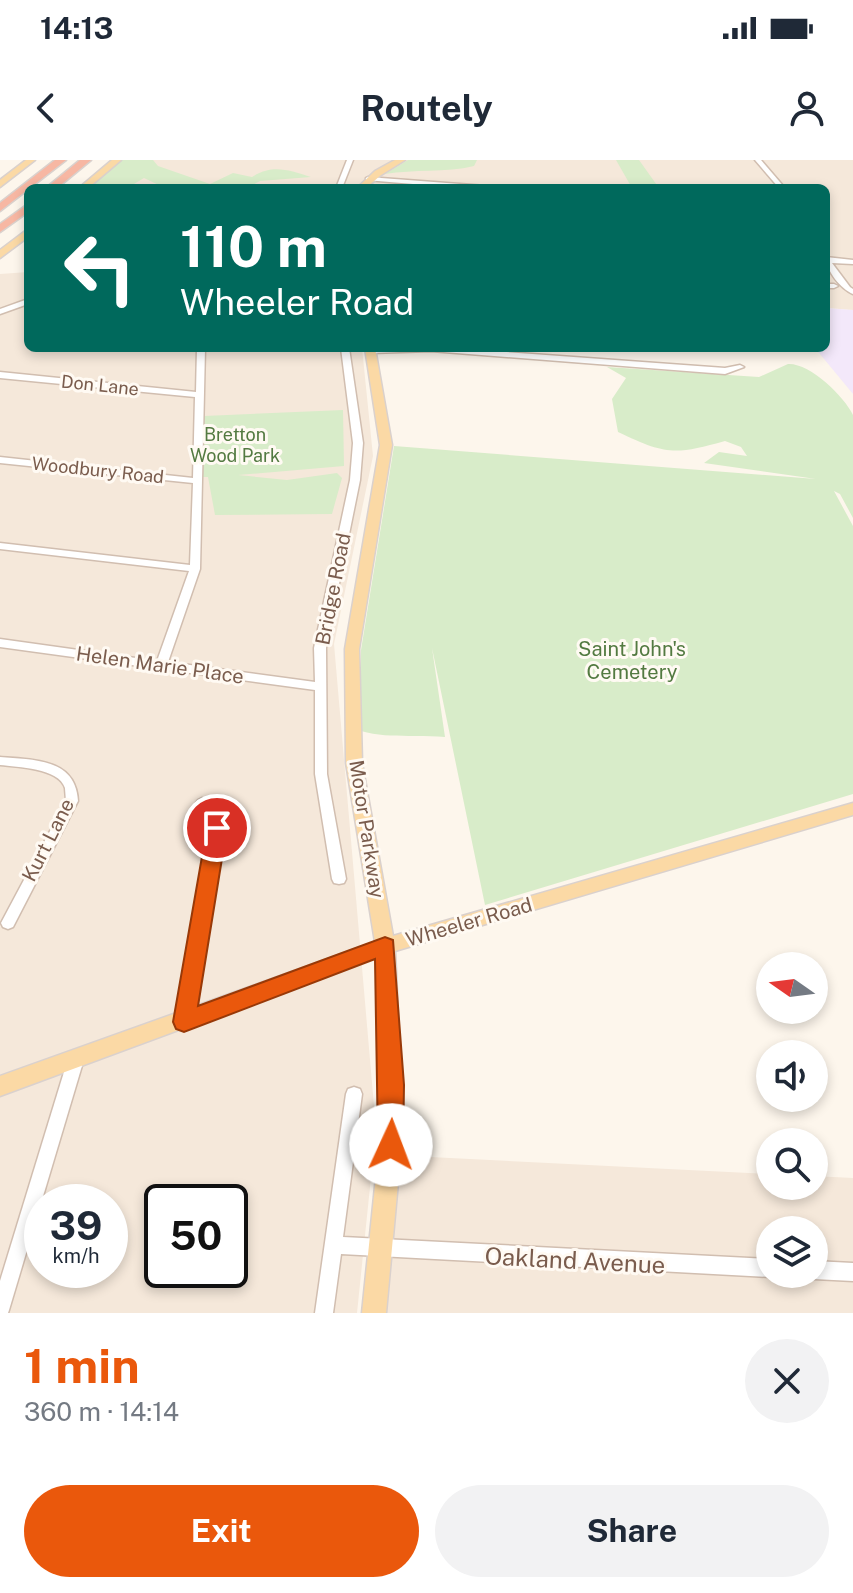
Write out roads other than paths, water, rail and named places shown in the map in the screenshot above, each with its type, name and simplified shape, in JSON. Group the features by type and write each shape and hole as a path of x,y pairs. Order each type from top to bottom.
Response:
{"highway":[{"path":"30,184 61,160"},
{"path":"56,184 86,160"},
{"path":"0,208 24,189"},
{"path":"0,229 24,210"}],"main road":[{"path":"0,184 31,160"},
{"path":"88,184 117,160"},
{"path":"364,184 401,160"},
{"path":"0,255 24,235"},
{"name":"Motor Parkway","path":"371,352 386,445 352,649 354,749 385,946 392,1128 374,1313"},
{"name":"Wheeler Road","path":"0,1086 184,1022 385,946 853,809"}],"street":[{"path":"341,184 350,160"},
{"path":"758,160 779,184"},
{"path":"368,179 434,184"},
{"path":"830,260 853,262"},
{"path":"830,264 847,289 853,292"},
{"path":"0,312 24,303"},
{"path":"161,665 195,569 201,352"},
{"name":"Bridge Road","path":"339,879 321,774 320,648 355,480 358,443 346,352"},
{"path":"471,352 725,371 740,367"},
{"name":"Don Lane","path":"0,375 199,395"},
{"name":"Woodbury Road","path":"0,460 197,481"},
{"path":"0,546 195,569"},
{"name":"Helen Marie Place","path":"0,643 320,687"},
{"name":"Kurt Lane","path":"0,761 55,770 69,778 73,788 72,801 8,923"},
{"path":"184,1022 217,828 202,803"},
{"path":"0,1310 76,1059"},
{"path":"324,1313 354,1094"},
{"name":"Oakland Avenue","path":"332,1245 381,1250 756,1267"},
{"path":"828,1271 853,1272"}],"park label":[{"name":"Bretton Wood Park","path":"235,444"},
{"name":"Saint John's Cemetery","path":"632,660"}]}
